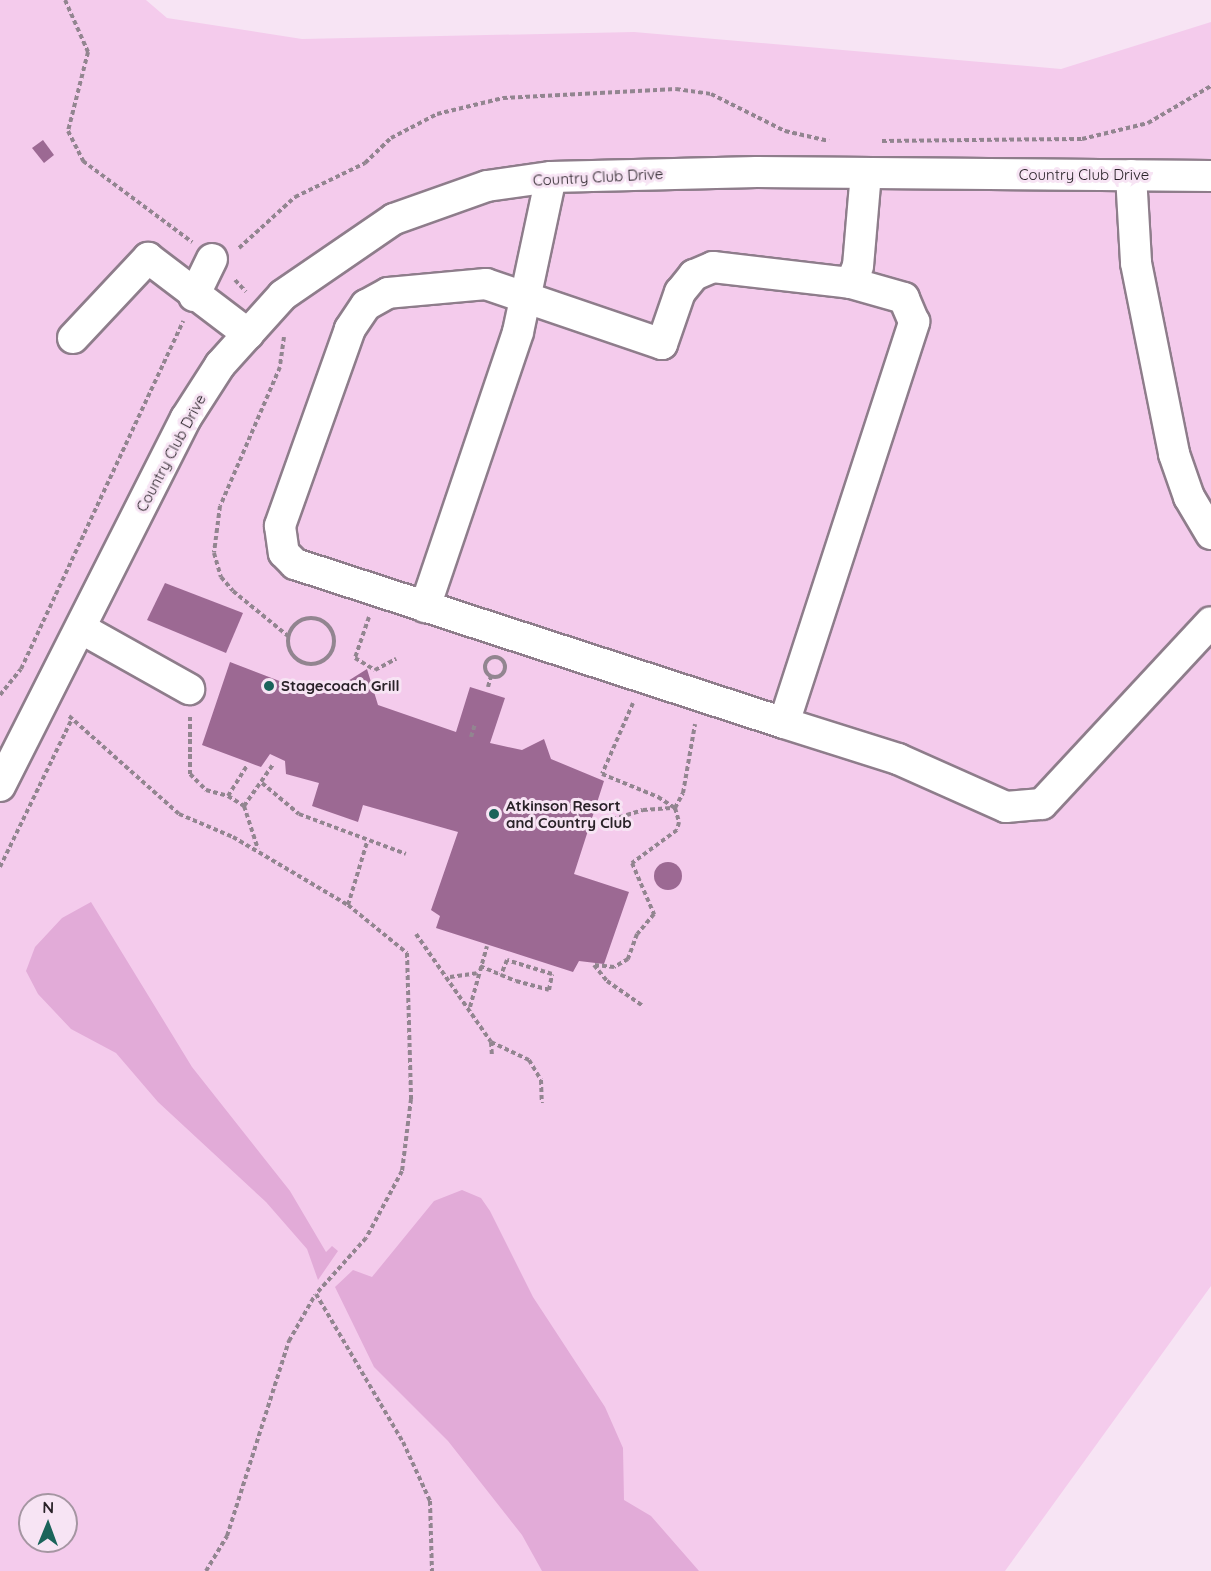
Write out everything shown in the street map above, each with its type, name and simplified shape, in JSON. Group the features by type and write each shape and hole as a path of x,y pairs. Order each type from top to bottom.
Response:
{"street":[{"path":"851,283 858,266 866,173"},
{"name":"Country Club Drive","path":"2,777 48,697 186,418 220,365 257,324 308,275 394,219 487,186 551,177 866,173 1211,176"},
{"path":"1131,175 1136,263 1174,454 1189,497 1211,534"},
{"path":"425,607 463,507 524,298 551,177"},
{"path":"73,338 148,258 194,296 257,324"},
{"path":"194,296 218,264"},
{"path":"784,723 914,322 904,298 851,283 713,267 694,275 680,292 662,344 486,284 388,293 366,305 350,329 280,526 284,553 295,564 425,607 784,723 898,759 1006,807 1042,804 1211,622"},
{"path":"82,629 189,689"}],"path":[{"path":"65,0 88,52 68,131 83,161 218,264 257,324 284,334 285,348 220,506 214,553 221,577 233,591 288,636 290,651 301,662 316,664 333,648 332,633 316,619 296,623 288,636"},
{"path":"870,141 1082,139 1148,123 1211,86"},
{"path":"218,264 295,197 365,162 391,138 437,114 503,98 676,89 711,94 785,131 838,141"},
{"path":"0,695 14,678 194,296"},
{"path":"373,608 355,658 375,670 396,659"},
{"path":"488,687 491,676 486,664 499,658 503,673 491,676"},
{"path":"14,678 48,697 179,814 258,850 348,905 407,953 410,1134 402,1171 382,1214 316,1294 289,1341 226,1536 206,1571"},
{"path":"189,689 190,774 206,790 228,796 244,806 258,850"},
{"path":"638,692 602,774 675,808"},
{"path":"0,867 72,719"},
{"path":"471,736 475,724"},
{"path":"643,1006 607,981 594,964 621,966 654,914 632,863 677,830 675,808 683,793 692,740"},
{"path":"244,806 274,763"},
{"path":"228,796 247,766"},
{"path":"262,783 299,814 367,842 406,854"},
{"path":"598,824 643,810 675,808"},
{"path":"348,905 367,842"},
{"path":"416,934 470,1008 491,1042 492,1056"},
{"path":"470,1008 477,973 487,946"},
{"path":"480,966 501,975 549,990 552,974 507,960 501,975"},
{"path":"449,977 477,973"},
{"path":"491,1042 529,1060 541,1080 542,1103"},
{"path":"316,1294 404,1442 430,1501 432,1571"}],"shaded area":[{"path":"0,0 146,0 167,18 302,39 634,32 1061,69 1211,22 1211,1286 1005,1571 0,1571"},
{"path":"91,902 192,1067 290,1191 326,1252 332,1246 338,1251 318,1280 307,1249 266,1202 158,1102 116,1053 71,1029 38,994 26,971 35,947 62,918"},
{"path":"462,1190 481,1198 490,1211 533,1297 605,1407 623,1448 624,1500 651,1516 699,1571 542,1571 522,1535 448,1441 374,1367 335,1287 353,1270 372,1277 434,1201"}],"building":[{"path":"43,140 54,155 44,163 32,148"},
{"path":"165,583 243,613 226,653 147,620"},
{"name":"Atkinson Resort and Country Club","path":"230,662 303,690 306,685 332,691 367,669 378,705 456,732 470,687 505,698 490,743 522,750 544,739 551,759 604,781 574,874 629,892 604,964 579,961 573,972 436,928 440,916 431,910 458,832 363,805 358,822 312,806 319,783 286,774 285,761 270,754 261,767 202,745"},
{"path":"668,862 678,866 682,876 678,886 668,890 658,886 654,876 658,866"}],"place":[{"name":"Stagecoach Grill","path":"269,686"},
{"name":"Atkinson Resort and Country Club","path":"494,814"}]}
